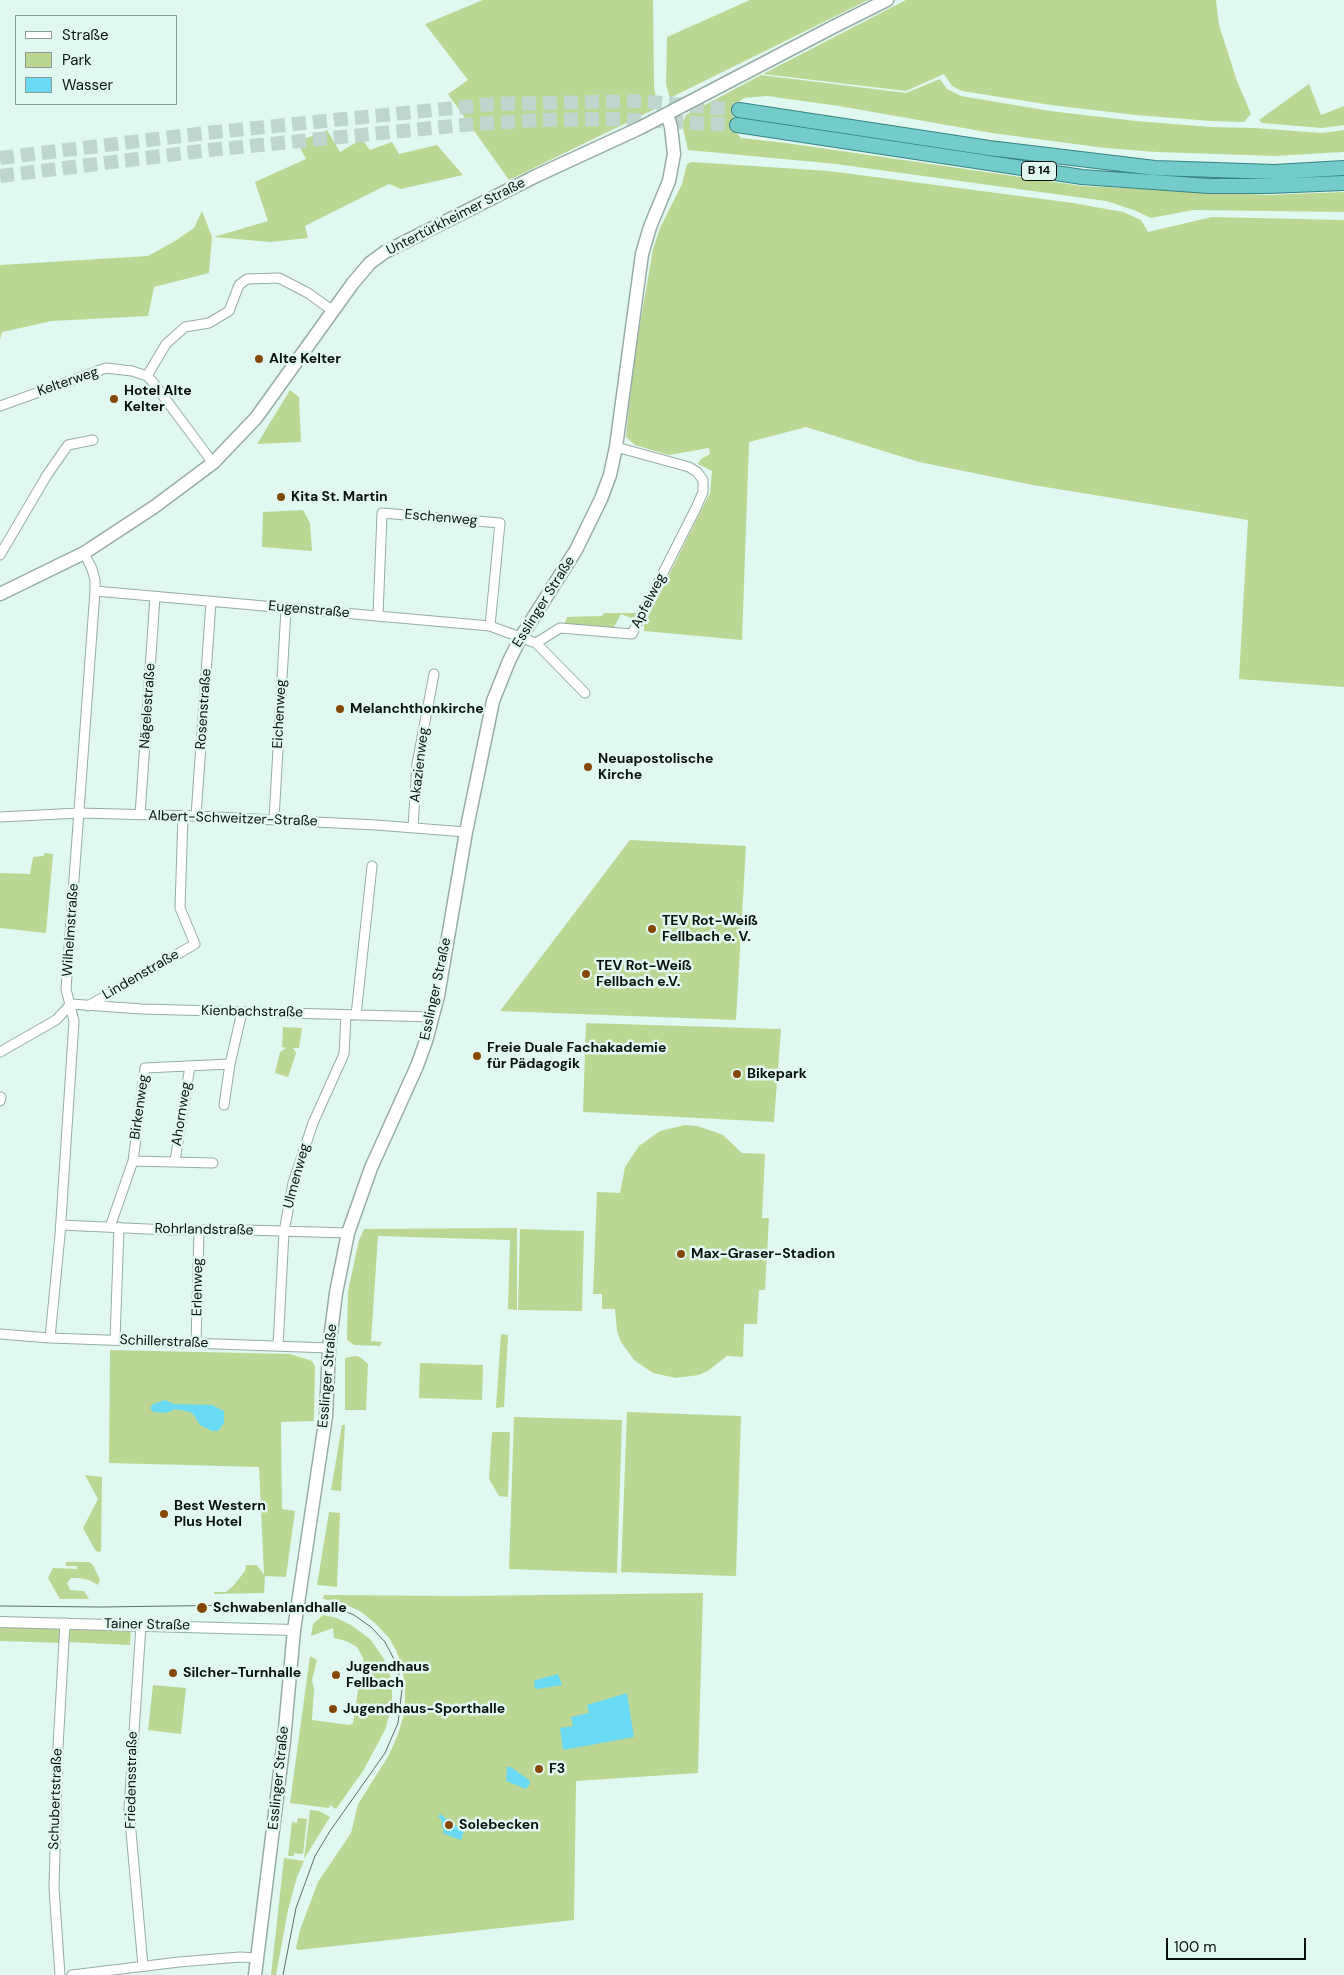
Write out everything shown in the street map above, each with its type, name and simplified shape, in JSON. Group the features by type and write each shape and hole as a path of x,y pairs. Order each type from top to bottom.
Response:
{"highway":[{"name":"B 14","path":"739,110 990,148 1119,164 1208,171 1274,172 1344,168"},
{"name":"B 14","path":"736,125 988,164 1100,178 1209,186 1344,183"}],"main road":[{"name":"Untertürkheimer Straße","path":"0,594 84,553 154,507 213,464 256,418 370,263 385,252 536,176 667,114 887,0"},
{"name":"Esslinger Straße","path":"255,1975 284,1740 294,1630 326,1416 329,1348 336,1293 348,1233 371,1168 417,1066 433,1017 466,832 493,701 521,637 576,550 601,499 610,475 616,447 642,254 650,227 669,181 674,154 671,127 667,114"}],"street":[{"path":"213,464 147,376 166,344 185,327 209,323 229,311 239,285 247,279 279,278 308,293 333,311"},
{"name":"Kelterweg","path":"0,406 106,368 132,371 147,376"},
{"path":"0,555 47,475 68,445 94,440"},
{"name":"Apfelweg","path":"536,643 560,628 632,634 702,492 703,480 697,472 689,467 616,447"},
{"name":"Eschenweg","path":"378,616 382,513 500,522 490,626"},
{"name":"Wilhelmstraße","path":"50,1338 61,1225 74,1021 66,988 95,591 92,569 84,553"},
{"name":"Eugenstraße","path":"95,591 490,626 521,637"},
{"name":"Nägelestraße","path":"140,815 155,596"},
{"name":"Rosenstraße","path":"196,816 211,602"},
{"name":"Eichenweg","path":"274,819 286,609"},
{"path":"521,637 536,643 585,693"},
{"name":"Akazienweg","path":"413,827 417,764 434,674"},
{"name":"Albert-Schweitzer-Straße","path":"0,817 79,813 196,816 413,827 466,832"},
{"name":"Lindenstraße","path":"88,1006 195,944 180,908 183,816"},
{"name":"Ulmenweg","path":"278,1346 284,1232 293,1183 313,1123 344,1054 372,866"},
{"path":"0,1052 56,1020 71,1004"},
{"name":"Kienbachstraße","path":"71,1004 242,1012 433,1017"},
{"path":"224,1105 230,1064 242,1012"},
{"name":"Birkenweg","path":"115,1340 114,1227 133,1161 145,1068 230,1064"},
{"name":"Ahornweg","path":"175,1161 190,1066"},
{"path":"133,1161 213,1163"},
{"name":"Rohrlandstraße","path":"61,1225 199,1231 247,1230 348,1233"},
{"name":"Erlenweg","path":"196,1343 199,1231"},
{"name":"Schillerstraße","path":"0,1334 50,1338 329,1348"},
{"name":"Tainer Straße","path":"0,1622 294,1630"},
{"name":"Schubertstraße","path":"60,1975 54,1888 57,1756 66,1623"},
{"name":"Friedensstraße","path":"141,1625 129,1809 143,1966"},
{"path":"72,1975 240,1957 257,1958"}],"green space":[{"path":"483,0 653,0 654,85 657,108 509,180 448,94 468,80 425,24"},
{"path":"750,0 868,0 670,98 666,84 667,37"},
{"path":"906,0 1216,0 1219,25 1237,81 1251,114 1244,122 1211,121 1051,105 962,91 952,86 944,74 906,91 763,74"},
{"path":"761,75 906,93 940,79 947,89 961,96 1050,111 1211,127 1322,133 1344,130 1344,152 1274,156 1157,152 1105,148 992,133 839,106 767,96 744,98 736,104 732,128 741,138 1082,186 1268,195 1344,192 1344,212 1193,210 1151,218 1106,201 836,164 688,150 682,124 686,115"},
{"path":"1309,84 1321,115 1344,106 1344,125 1322,128 1262,123 1259,120"},
{"path":"327,130 340,152 362,139 370,150 392,142 399,154 437,145 463,175 401,189 389,184 305,226 308,238 270,242 214,237 268,221 255,182 306,159 297,142"},
{"path":"692,162 829,171 1073,203 1123,212 1141,220 1148,232 1212,217 1344,220 1344,687 1239,679 1248,520 1033,485 919,462 806,427 749,442 742,640 644,631 644,625 710,493 712,471 698,464 701,459 710,454 709,448 669,455 635,445 626,437 634,359 653,249 660,228 682,184 687,164"},
{"path":"202,211 212,237 209,273 154,287 148,316 52,321 2,332 0,340 0,265 148,256 194,228"},
{"path":"290,390 299,397 301,442 257,444"},
{"path":"303,510 310,523 312,551 262,547 263,512"},
{"path":"604,613 641,613 631,618 621,614 612,631 564,625 567,617 602,616"},
{"name":"TEV Rot-Weiß Fellbach e. V.","path":"630,840 746,846 736,1020 500,1011"},
{"path":"45,853 53,854 46,933 0,928 0,873 30,874 33,857 43,856"},
{"path":"586,1023 781,1029 774,1122 583,1112"},
{"path":"283,1027 302,1028 299,1048 293,1048 296,1053 288,1077 275,1073 280,1052 286,1048 282,1047"},
{"name":"Max-Graser-Stadion","path":"685,1125 698,1126 723,1135 742,1153 765,1154 762,1218 769,1218 765,1290 759,1290 757,1324 744,1324 743,1357 727,1356 699,1375 676,1378 653,1373 634,1360 621,1342 617,1331 615,1309 602,1309 602,1294 593,1294 597,1192 620,1193 625,1167 639,1146 660,1131"},
{"path":"517,1228 517,1310 508,1309 510,1240 378,1236 371,1341 382,1342 380,1346 354,1345 347,1340 348,1291 359,1240 364,1229"},
{"path":"520,1229 584,1231 582,1311 518,1310"},
{"path":"501,1334 508,1335 504,1407 496,1408"},
{"path":"110,1350 290,1354 312,1361 315,1366 314,1421 281,1422 282,1509 295,1511 286,1577 265,1576 264,1593 214,1594 214,1592 226,1592 234,1585 245,1571 246,1565 257,1565 264,1575 259,1467 109,1463"},
{"path":"360,1357 368,1364 366,1410 345,1410 345,1358"},
{"path":"420,1363 483,1365 482,1400 419,1398"},
{"path":"627,1412 741,1416 736,1576 621,1572"},
{"path":"514,1417 622,1420 617,1573 509,1569"},
{"path":"342,1425 345,1425 341,1491 331,1490"},
{"path":"492,1432 510,1432 508,1497 499,1496 489,1479"},
{"path":"85,1475 102,1477 101,1551 98,1552 83,1528 98,1499"},
{"path":"329,1512 340,1513 337,1587 317,1585"},
{"path":"66,1562 89,1562 93,1565 100,1580 98,1585 80,1578 71,1578 67,1583 70,1590 84,1591 89,1599 60,1599 48,1578 53,1568 77,1569 77,1566 66,1566"},
{"name":"F3","path":"703,1593 698,1773 576,1781 574,1920 298,1950 296,1948 300,1930 318,1882 351,1833 358,1804 389,1755 405,1711 402,1666 389,1638 360,1611 339,1602 323,1599 324,1595 462,1596"},
{"path":"323,1615 337,1618 351,1625 370,1639 384,1659 392,1681 392,1705 385,1730 363,1771 336,1809 330,1805 329,1808 290,1803 310,1656 317,1660 312,1680 314,1689 312,1720 350,1725 353,1723 364,1666 363,1658 357,1647 346,1641 334,1638 333,1628 311,1636 313,1624"},
{"path":"0,1627 63,1628 62,1643 0,1641"},
{"path":"71,1628 131,1630 130,1645 66,1642"},
{"path":"153,1685 186,1688 181,1734 148,1730"},
{"path":"310,1810 319,1811 330,1817 304,1859"},
{"path":"298,1818 307,1819 303,1854 294,1853 294,1856 288,1856 292,1822 297,1823"},
{"path":"284,1858 304,1861 297,1877 288,1910 276,1975 271,1975"}],"water":[{"path":"165,1400 174,1404 212,1405 224,1411 224,1423 218,1431 212,1431 200,1425 190,1412 175,1409 167,1413 153,1412 150,1408 153,1404"},
{"path":"558,1674 562,1685 535,1688 534,1681"},
{"path":"627,1693 634,1737 563,1750 560,1728 573,1726 571,1717 589,1713 587,1705"},
{"path":"507,1767 511,1767 530,1781 526,1789 506,1781"},
{"name":"Solebecken","path":"440,1814 464,1831 461,1840 444,1834 441,1819 438,1817"}],"tunnel":[{"path":"0,158 206,133 493,104 641,101 739,110"},
{"path":"0,176 210,150 463,125 538,120 613,119 737,125"}],"tram line":[{"path":"0,1606 101,1607 317,1604 337,1608 354,1615 371,1627 385,1642 397,1665 402,1689 398,1723 385,1753 330,1831 315,1856 296,1908 283,1975"}],"place":[{"name":"Alte Kelter","path":"259,359"},
{"name":"Hotel Alte Kelter","path":"114,399"},
{"name":"Kita St. Martin","path":"281,497"},
{"name":"Melanchthonkirche","path":"340,709"},
{"name":"Neuapostolische Kirche","path":"588,767"},
{"name":"TEV Rot-Weiß Fellbach e. V.","path":"652,929"},
{"name":"TEV Rot-Weiß Fellbach e.V.","path":"586,974"},
{"name":"Freie Duale Fachakademie für Pädagogik","path":"477,1056"},
{"name":"Bikepark","path":"737,1074"},
{"name":"Max-Graser-Stadion","path":"681,1254"},
{"name":"Best Western Plus Hotel","path":"164,1514"},
{"name":"Schwabenlandhalle","path":"202,1608"},
{"name":"Silcher-Turnhalle","path":"173,1673"},
{"name":"Jugendhaus Fellbach","path":"336,1675"},
{"name":"Jugendhaus-Sporthalle","path":"333,1709"},
{"name":"F3","path":"539,1769"},
{"name":"Solebecken","path":"449,1825"}]}
